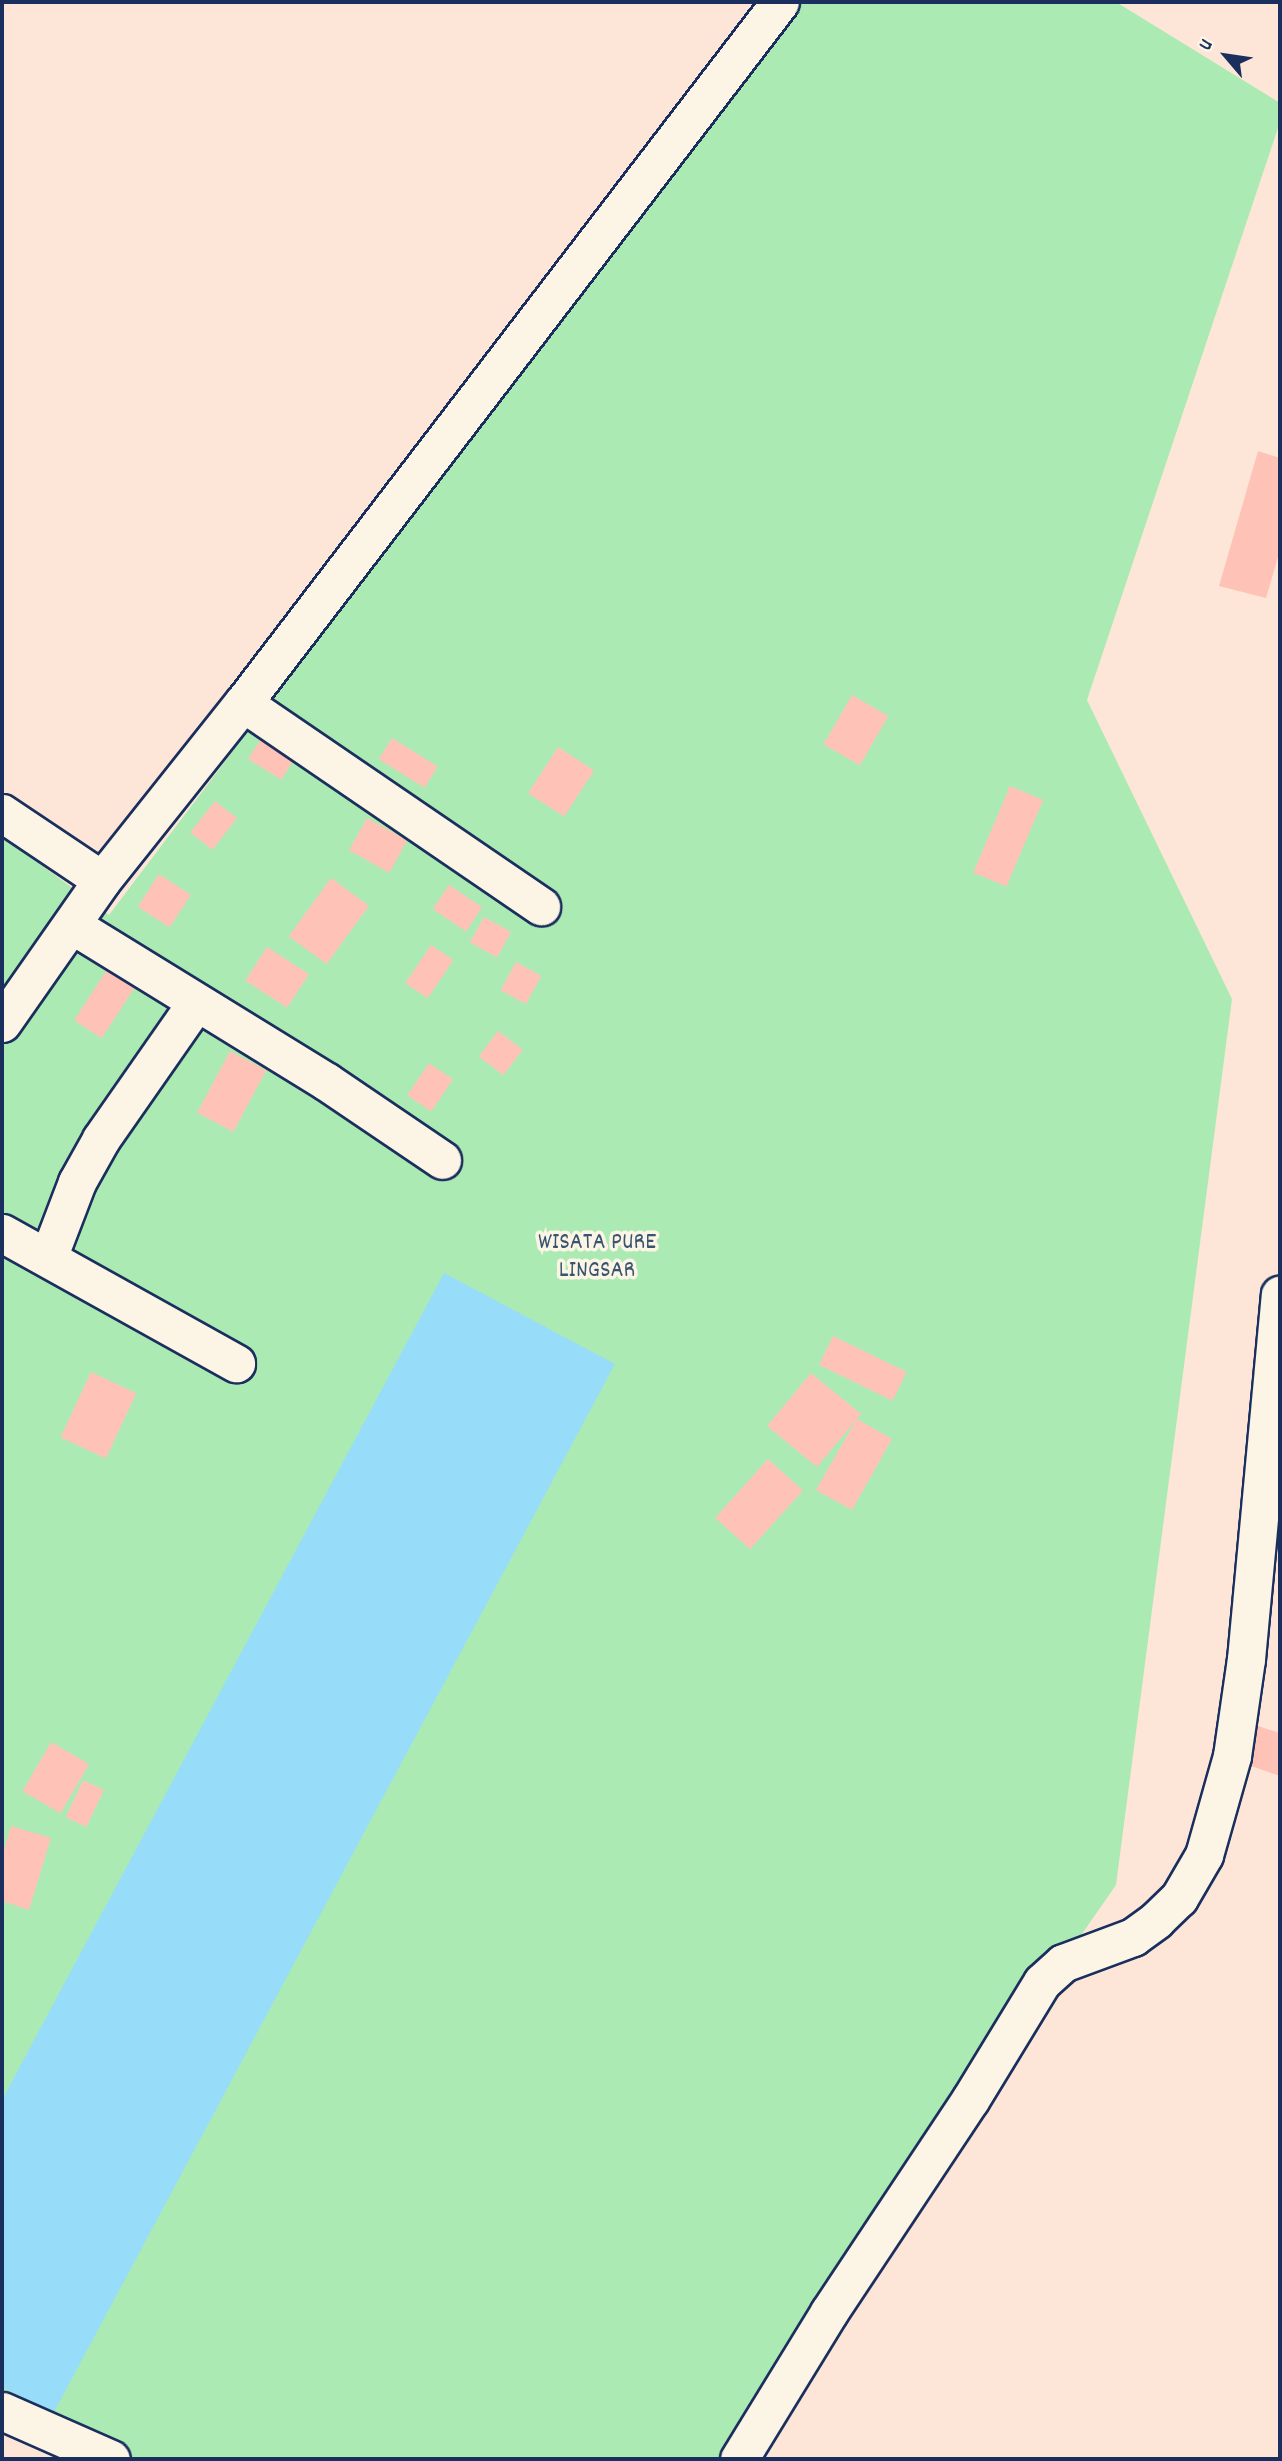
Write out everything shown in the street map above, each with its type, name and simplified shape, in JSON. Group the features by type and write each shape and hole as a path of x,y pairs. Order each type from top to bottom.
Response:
{"street":[{"path":"2,1023 102,880 243,702 780,2"},
{"path":"243,702 541,906"},
{"path":"2,813 102,880"},
{"path":"72,925 327,1082 442,1160"},
{"path":"48,1258 77,1182 101,1139 196,1003"},
{"path":"2,1233 236,1363"},
{"path":"740,2459 829,2312 970,2101 1030,1999 1063,1963 1133,1937 1180,1898 1204,1855 1232,1756 1246,1659 1280,1295"},
{"path":"2,2411 111,2459"}],"green space":[{"name":"WISATA PURE LINGSAR","path":"799,2 1116,2 1280,103 1280,122 1087,700 1232,999 1116,1885 717,2459 116,2459 2,2407 2,836 109,915"}],"water":[{"path":"444,1273 615,1364 53,2414 2,2387 2,2100"}],"building":[{"path":"1258,451 1280,458 1280,550 1266,598 1219,586"},
{"path":"852,695 888,716 860,765 824,744"},
{"path":"262,737 295,758 281,780 248,759"},
{"path":"392,738 438,767 425,788 379,759"},
{"path":"558,747 594,770 564,817 528,793"},
{"path":"1010,786 1043,800 1006,887 973,873"},
{"path":"215,801 237,818 212,850 190,833"},
{"path":"367,818 407,840 389,873 349,850"},
{"path":"159,874 191,895 170,927 138,907"},
{"path":"331,878 369,906 327,964 289,936"},
{"path":"449,885 482,907 466,931 433,909"},
{"path":"484,917 511,932 497,957 470,942"},
{"path":"431,945 453,960 428,998 405,983"},
{"path":"267,947 309,974 287,1008 245,981"},
{"path":"516,962 541,976 526,1004 500,990"},
{"path":"110,965 138,983 102,1038 74,1020"},
{"path":"498,1031 523,1050 503,1075 479,1057"},
{"path":"230,1051 266,1070 233,1132 197,1113"},
{"path":"429,1063 453,1079 431,1112 407,1095"},
{"path":"833,1336 907,1372 893,1401 819,1365"},
{"path":"91,1372 136,1393 106,1458 61,1437"},
{"path":"811,1373 861,1414 857,1419 892,1439 852,1510 816,1490 856,1420 817,1467 767,1426"},
{"path":"768,1459 803,1490 750,1549 715,1518"},
{"path":"1258,1726 1280,1733 1280,1776 1245,1764"},
{"path":"51,1742 89,1764 61,1813 22,1791"},
{"path":"83,1780 104,1790 87,1827 66,1817"},
{"path":"11,1826 51,1838 29,1910 2,1901 2,1856"}]}
